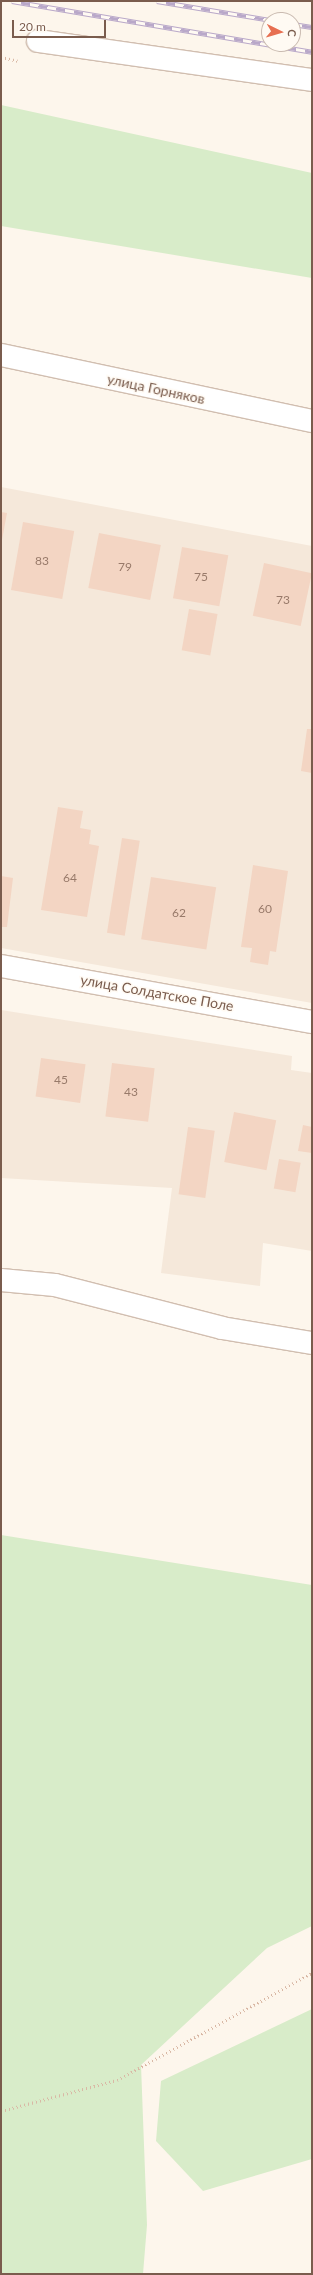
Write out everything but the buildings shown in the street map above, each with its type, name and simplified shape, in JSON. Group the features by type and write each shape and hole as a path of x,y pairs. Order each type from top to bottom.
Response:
{"street":[{"path":"38,41 312,80"},
{"name":"улица Горняков","path":"1,355 312,421"},
{"name":"улица Солдатское Поле","path":"1,966 312,1022"},
{"path":"1,1280 55,1285 222,1328 312,1343"}],"path":[{"path":"1,2111 117,2080 312,1973"}],"shaded area":[{"path":"1,487 312,546 312,1003 1,948"},
{"path":"1,1010 292,1056 291,1070 312,1073 312,1251 263,1243 260,1286 161,1273 172,1188 1,1178"}],"green space":[{"path":"1,105 312,173 312,278 1,226"},
{"path":"1,1535 312,1585 312,1926 267,1948 141,2065 147,2225 143,2274 1,2274"},
{"path":"312,2009 312,2159 203,2191 156,2141 161,2081"}],"railway":[{"path":"12,1 312,52"},
{"path":"157,1 261,18"},
{"path":"301,25 312,27"}]}
